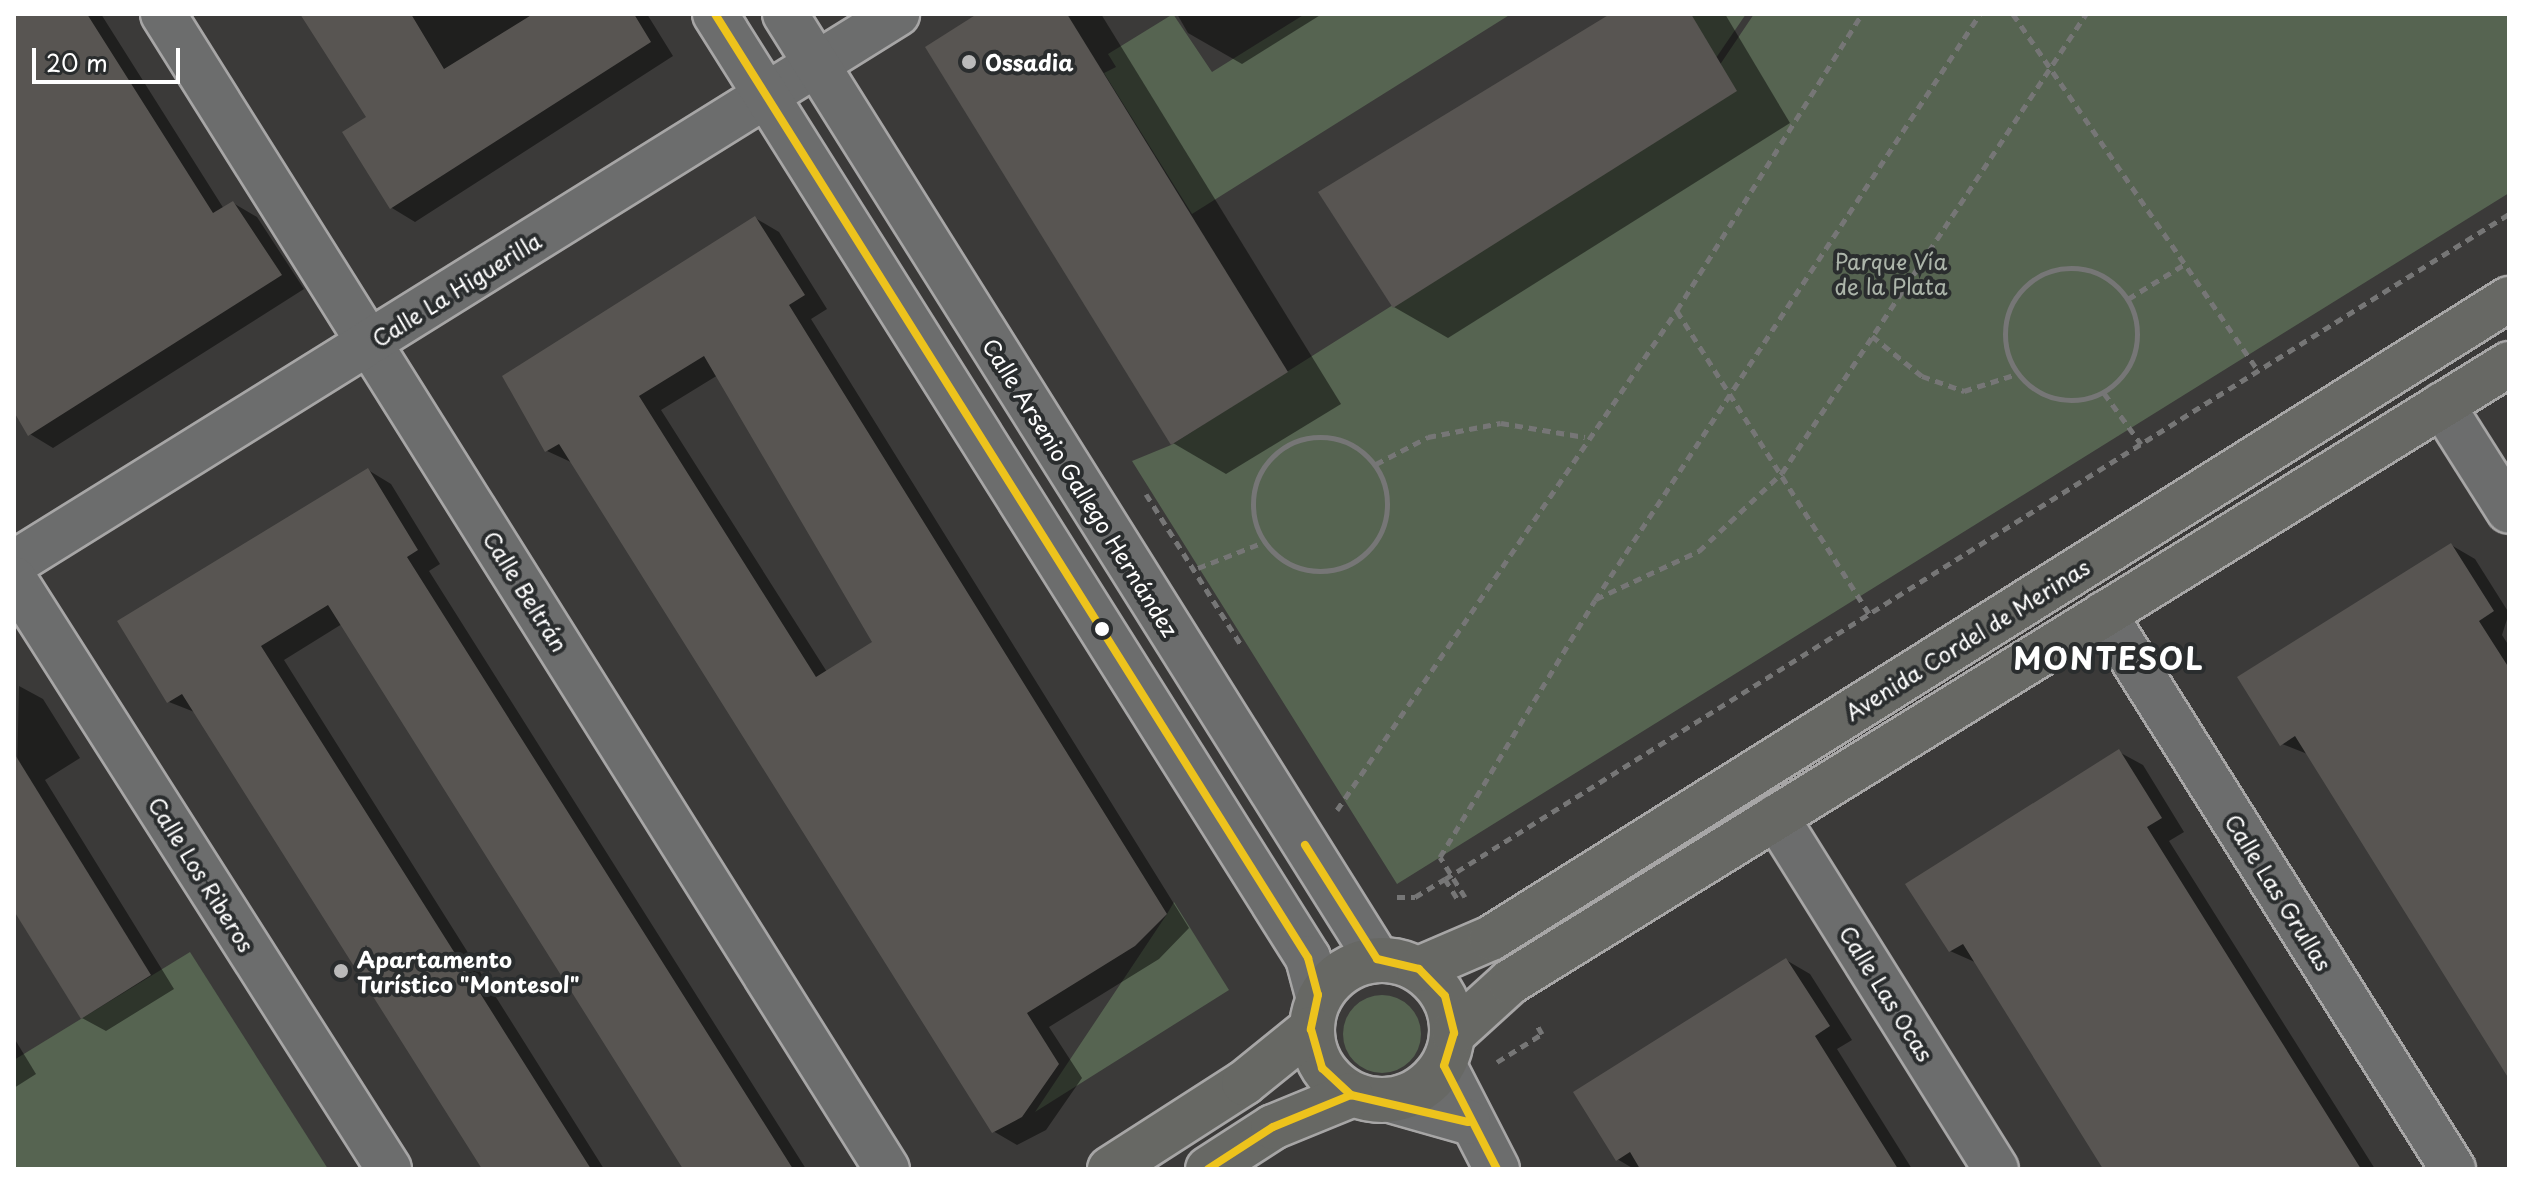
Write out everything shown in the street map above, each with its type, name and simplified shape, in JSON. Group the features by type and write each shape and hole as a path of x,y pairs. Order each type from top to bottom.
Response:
{"main road":[{"name":"Avenida Cordel de Merinas","path":"1419,969 1484,942 2509,299"},
{"path":"1208,1169 1273,1127 1351,1095 1394,1101 1423,1089 1449,1050 1510,982 2509,364"},
{"path":"1110,1169 1244,1083 1314,1012 1347,968 1377,959 1419,969 1445,996 1449,1050"},
{"path":"1314,1012 1322,1068 1351,1095"}],"street":[{"name":"Calle Beltrán","path":"163,14 887,1169"},
{"path":"715,14 1308,958 1314,1012"},
{"name":"Calle Arsenio Gallego Hernández","path":"785,14 1377,959"},
{"name":"Calle La Higuerilla","path":"14,563 897,14"},
{"path":"2442,405 2509,511"},
{"name":"Calle Los Riberos","path":"14,579 389,1169"},
{"name":"Calle Las Grullas","path":"2104,614 2453,1169"},
{"name":"Calle Las Ocas","path":"1776,817 1996,1169"},
{"path":"1449,1050 1468,1122 1497,1169"},
{"path":"1394,1101 1468,1122"}],"path":[{"path":"1296,830 1347,804 1585,437 1677,310 1862,14"},
{"path":"1440,857 1595,600 1980,14"},
{"path":"2013,14 2258,371"},
{"path":"1595,600 1699,551 1782,473 2086,14"},
{"path":"1384,886 1401,898 1415,897 2509,214"},
{"path":"2128,299 2185,264"},
{"path":"2086,268 2128,299 2138,329 2135,353 2104,393 2058,400 2017,374 2006,352 2007,313 2022,288 2044,273 2086,268"},
{"path":"1677,310 1732,392 1869,614"},
{"path":"1872,336 1922,376 1964,391 2017,374"},
{"path":"2104,393 2142,444"},
{"path":"1376,464 1428,437 1501,423 1585,437"},
{"path":"1312,436 1348,442 1376,464 1387,491 1386,522 1375,544 1348,567 1321,573 1285,563 1264,542 1254,519 1254,487 1265,465 1288,444 1312,436"},
{"path":"1136,478 1198,568 1243,649"},
{"path":"1156,607 1198,568 1264,542"},
{"path":"1327,797 1342,822"}],"green space":[{"path":"1173,14 1212,72 1305,14 1511,14 1192,214 1104,73 1116,67 1108,54"},
{"path":"1641,14 1746,14 1690,96"},
{"name":"Parque Vía de la Plata","path":"1754,14 2509,14 2509,193 1397,884 1132,461 1171,445 1680,124"},
{"path":"1174,902 1229,990 1035,1112 1167,914"},
{"path":"190,952 328,1169 14,1169 14,1060"},
{"path":"1374,995 1390,995 1404,1001 1415,1012 1421,1034 1415,1056 1404,1067 1390,1073 1374,1073 1360,1067 1349,1056 1343,1042 1343,1026 1349,1012 1360,1001"}],"building":[{"path":"14,14 87,14 213,213 233,201 282,275 28,436 14,412"},
{"path":"300,14 411,14 444,69 533,14 634,14 651,42 390,209 342,132 366,117"},
{"path":"977,14 1067,14 1288,372 1171,445 925,47"},
{"path":"1610,14 1691,14 1737,91 1393,308 1318,192"},
{"path":"755,216 805,295 789,305 1167,914 1135,946 1027,1013 1059,1064 1022,1117 992,1133 559,444 545,452 502,376","holes":["704,356 872,642 816,677 639,396"]},
{"path":"368,468 418,550 407,557 793,1169 683,1169 328,605 261,646 591,1169 482,1169 182,694 167,703 117,621"},
{"path":"2451,543 2494,611 2479,621 2509,668 2509,1079 2295,736 2280,746 2237,677"},
{"path":"2119,749 2162,818 2147,827 2361,1169 2103,1169 1963,944 1949,952 1905,884"},
{"path":"14,753 151,975 81,1019 14,911"},
{"path":"1786,958 1830,1026 1815,1036 1898,1169 1640,1169 1630,1152 1616,1161 1573,1092"}],"transit line":[{"path":"715,14 1308,958 1318,995 1311,1029 1322,1068 1351,1095 1468,1122"},
{"path":"1305,845 1377,959 1419,969 1445,996 1454,1033 1444,1066 1497,1169"},
{"path":"1208,1169 1273,1127 1351,1095"}],"place":[{"name":"Ossadia","path":"969,62"},
{"name":"Apartamento Turístico \"Montesol\"","path":"341,971"}],"district":[{"name":"MONTESOL","path":"2109,658"}]}
